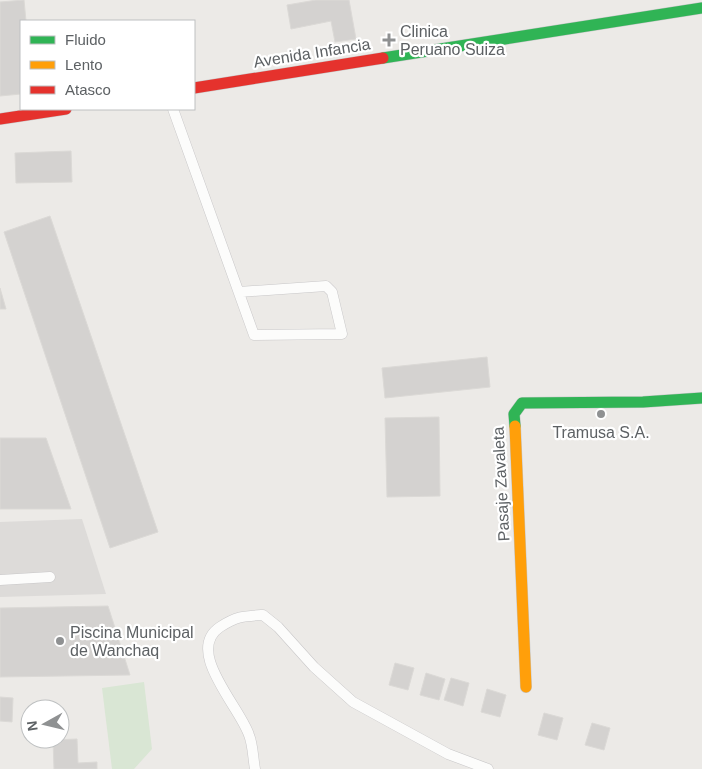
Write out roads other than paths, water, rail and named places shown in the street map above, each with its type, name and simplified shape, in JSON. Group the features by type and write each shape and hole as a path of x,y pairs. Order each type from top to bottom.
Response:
{"main road":[{"name":"Avenida Infancia","path":"195,88 702,8"},
{"path":"0,119 59,110"},
{"name":"Pasaje Zavaleta","path":"526,687 514,414 522,403 643,402 702,398"}],"lane":[{"path":"173,110 254,335 342,334 332,292 326,286 239,292"},
{"path":"0,580 50,577"},
{"path":"255,769 249,735 210,661 207,645 212,633 237,616 263,615 278,627 314,667 354,702 448,754 488,769"}],"place":[{"name":"Clinica Peruano Suiza","path":"389,40"},
{"name":"Tramusa S.A.","path":"601,414"},
{"name":"Piscina Municipal de Wanchaq","path":"60,641"}]}
